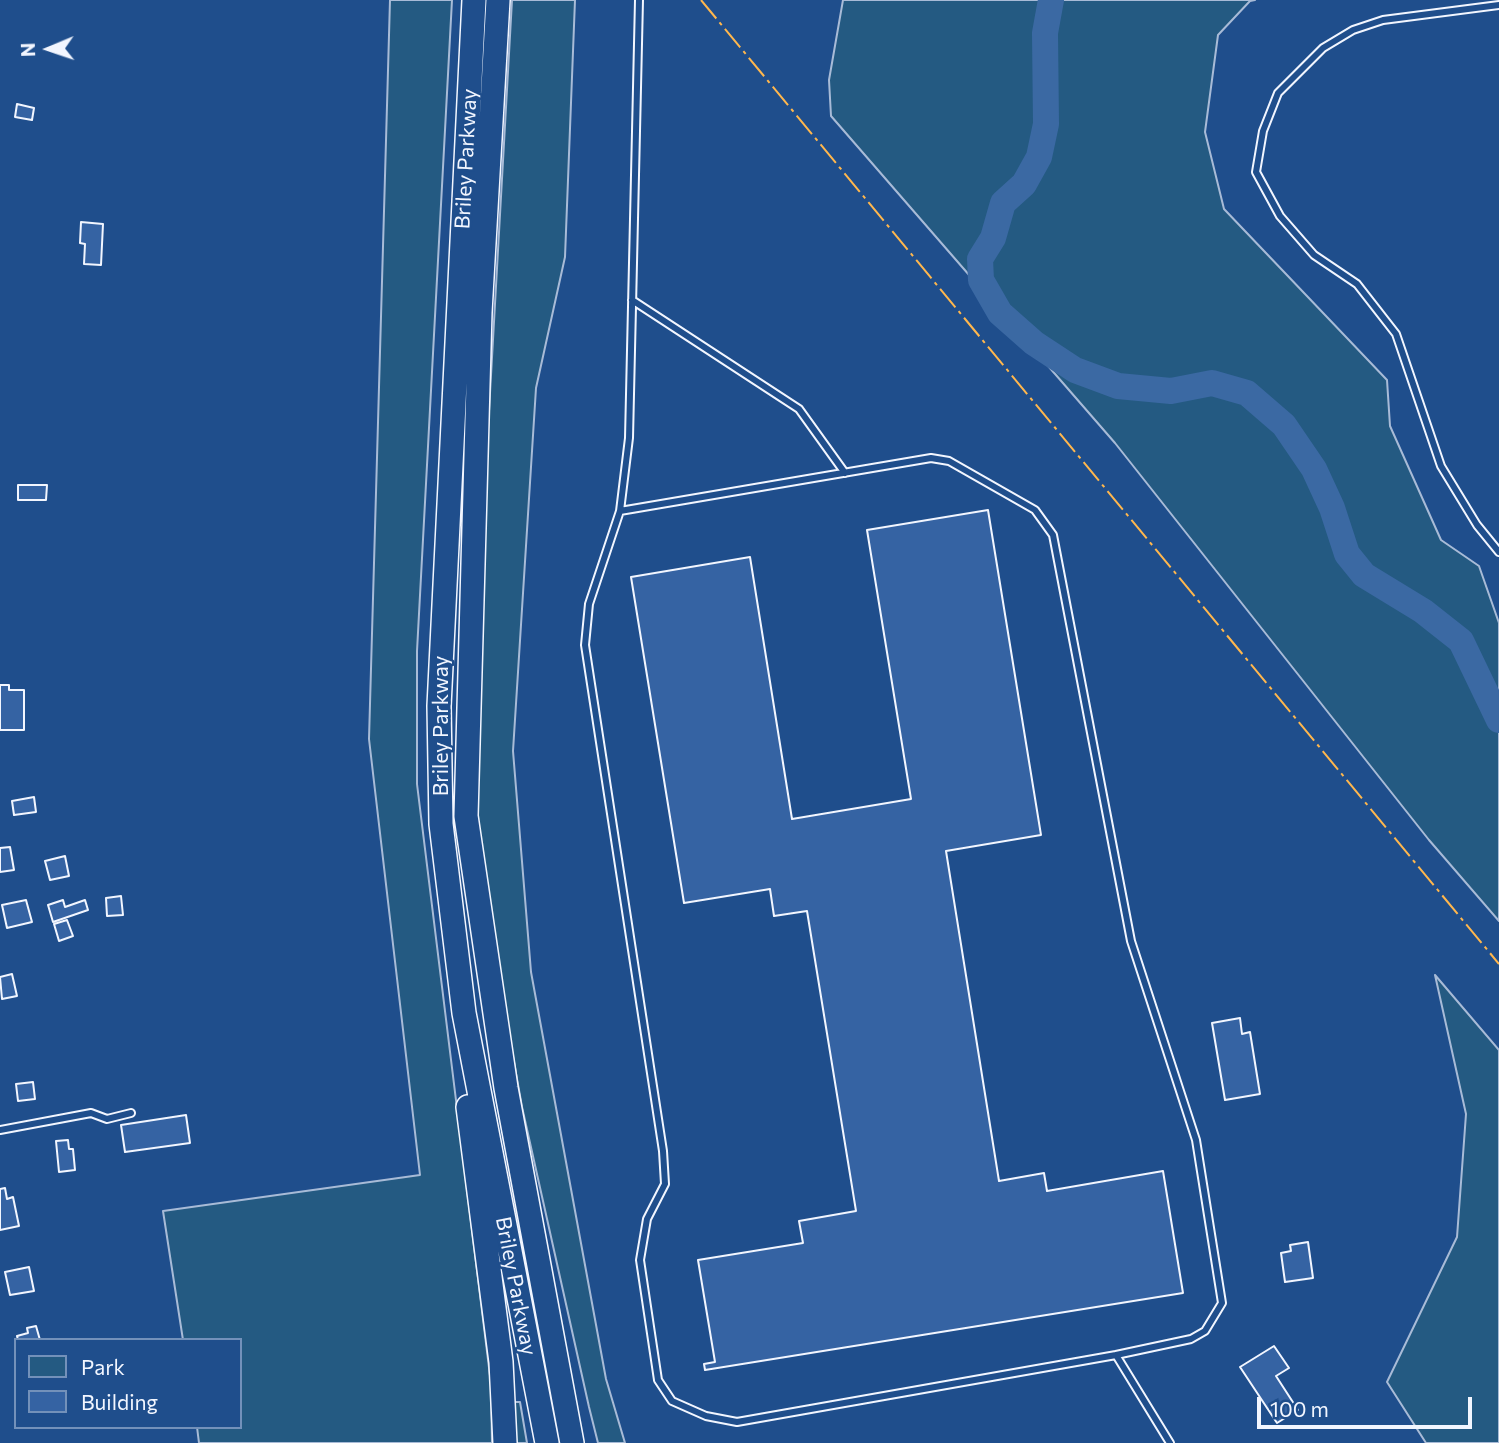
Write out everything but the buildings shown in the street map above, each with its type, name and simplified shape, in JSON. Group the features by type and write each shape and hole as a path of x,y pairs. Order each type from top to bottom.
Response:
{"highway":[{"name":"Briley Parkway","path":"474,0 439,706 441,824 464,1013 547,1443"},
{"name":"Briley Parkway","path":"498,0 480,312 466,816 506,1088 572,1443"},
{"path":"464,1013 467,1098 501,1362 505,1443"},
{"path":"558,1373 582,1443"}],"lane":[{"path":"620,511 931,458 949,461 1035,510 1053,534 1130,941 1196,1140 1222,1303 1205,1331 1191,1339 1116,1354 737,1422 706,1416 672,1401 658,1380 640,1261 647,1219 665,1184 663,1151 585,645 589,604 620,511 629,438 639,0"},
{"path":"1499,5 1383,20 1353,30 1323,48 1278,93 1263,131 1256,172 1280,216 1314,255 1357,284 1395,334 1441,466 1477,525 1499,552"},
{"path":"632,300 799,409 845,472"},
{"path":"0,1130 91,1113 107,1119 131,1113"},
{"path":"1116,1354 1170,1443"}],"green space":[{"path":"390,0 452,0 417,651 417,784 491,1384 492,1443 199,1443 197,1429 242,1429 242,1338 183,1338 163,1211 420,1175 369,739"},
{"path":"512,0 575,0 565,257 536,388 513,751 531,972 606,1379 625,1443 598,1443 589,1407 522,1107 486,905 476,816 474,679"},
{"path":"843,0 1255,0 1250,1 1218,35 1205,132 1224,209 1387,380 1390,426 1441,540 1479,566 1499,623 1499,921 1429,840 1115,443 831,116 829,80"},
{"path":"1435,975 1499,1050 1499,1443 1426,1443 1387,1382 1457,1237 1466,1114"},
{"path":"510,1402 520,1402 527,1443 512,1443"}],"waterway":[{"path":"1051,0 1045,33 1046,124 1039,157 1024,184 1003,203 993,238 980,259 981,280 1000,313 1034,343 1075,370 1118,386 1171,391 1212,383 1247,393 1284,425 1314,469 1332,508 1347,554 1364,575 1423,611 1461,641 1499,720"}],"power":[{"path":"701,0 1499,964"}]}
